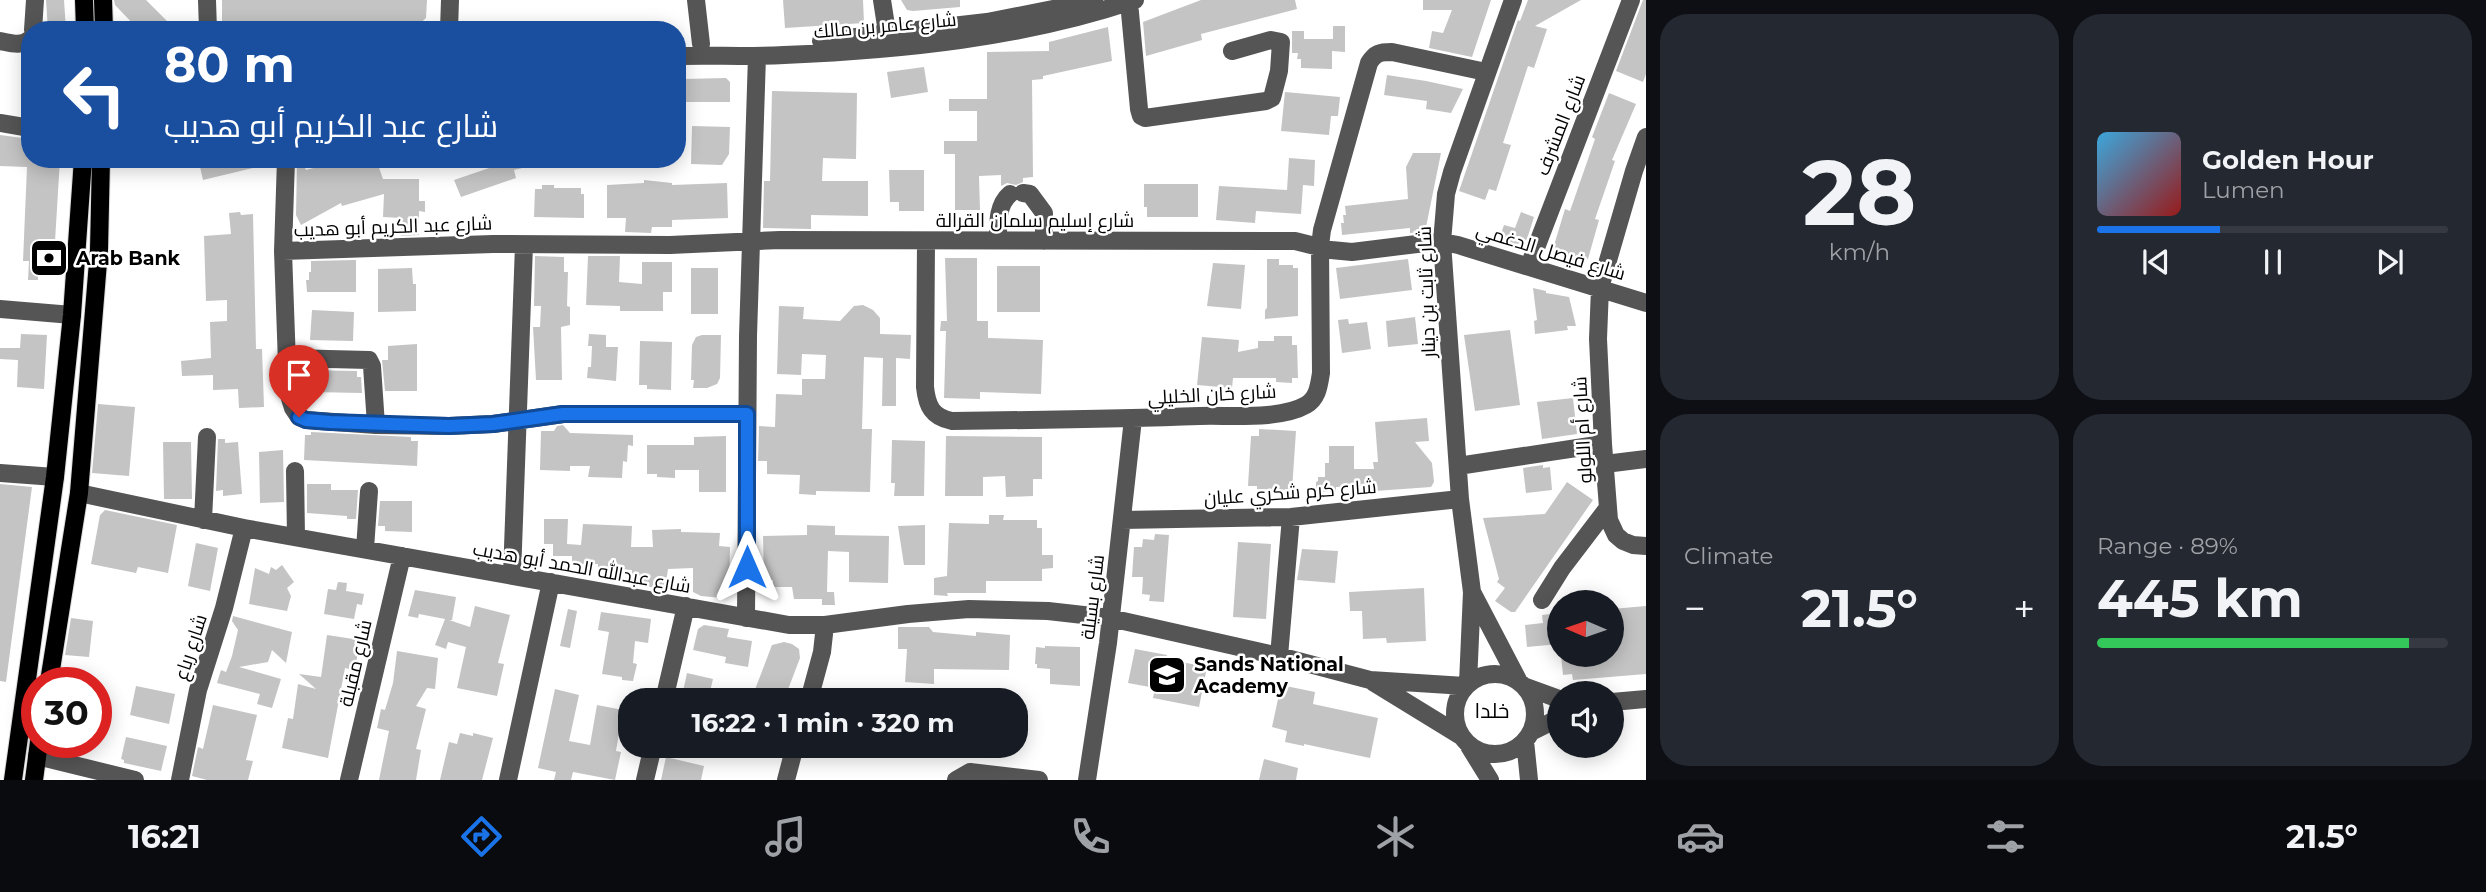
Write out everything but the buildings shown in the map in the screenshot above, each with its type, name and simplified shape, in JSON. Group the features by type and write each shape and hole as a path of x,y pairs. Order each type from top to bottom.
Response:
{"main road":[{"path":"84,0 85,21"},
{"path":"13,780 55,477 72,315 82,168"},
{"path":"51,667 79,493 98,263 101,168"},
{"path":"29,661 52,663"},
{"path":"34,780 37,758"}],"street":[{"path":"34,21 35,0"},
{"path":"207,0 208,21"},
{"path":"449,21 450,0"},
{"path":"696,0 701,44"},
{"path":"882,0 888,41"},
{"name":"شارع عامر بن مالك","path":"686,45 888,41 1022,17 1096,0"},
{"name":"شارع ثابت بن دينار","path":"1467,684 1472,593 1460,499 1442,242 1446,194 1513,0"},
{"name":"شارع المشرف","path":"1529,266 1631,0"},
{"path":"1132,1 1141,116 1145,118 1254,103 1272,98 1279,71 1281,42 1271,40 1232,51"},
{"name":"شارع عامر بن مالك","path":"686,57 757,56 1031,28 1075,19 1132,1"},
{"path":"0,41 21,44"},
{"name":"شارع خان الخليلي","path":"926,241 925,387 930,410 936,416 952,421 1133,419 1284,412 1308,405 1315,398 1321,373 1320,247 1364,74 1373,56 1381,52 1392,52 1486,72"},
{"path":"747,618 750,241 757,56"},
{"path":"0,122 21,126"},
{"name":"شارع أم اللولو","path":"1645,143 1634,170 1600,288 1599,383 1607,509 1612,528 1623,541 1646,546"},
{"path":"283,251 286,168"},
{"path":"998,240 1003,199 1016,193 1030,194 1044,213 1044,241"},
{"name":"شارع إسليم سلمان القرالة","path":"750,241 1295,241 1352,252 1442,242"},
{"name":"شارع عبد الكريم أبو هديب","path":"747,414 563,414 449,426 306,420 299,417 293,408 288,392 283,251 366,246 670,245 750,241"},
{"name":"شارع فيصل الدغمي","path":"1442,242 1478,250 1646,303"},
{"path":"512,575 524,244"},
{"path":"0,309 72,315"},
{"path":"288,358 369,360 372,366 376,425"},
{"name":"شارع بسيلة","path":"1087,780 1110,618 1133,419"},
{"path":"203,520 207,437"},
{"path":"1458,466 1603,444"},
{"path":"1605,464 1646,459"},
{"path":"295,471 296,537"},
{"path":"0,473 55,477"},
{"path":"365,549 369,491"},
{"name":"شارع عبدالله الحمد أبو هديب","path":"79,493 244,528 789,625 825,625 969,609 1048,611 1110,618 1279,656 1370,680 1467,684"},
{"name":"شارع كرم شكري عليان","path":"1122,520 1291,517 1460,499"},
{"path":"1542,600 1607,509"},
{"path":"1279,656 1291,517"},
{"name":"شارع رباع","path":"180,780 198,690 224,608 244,528"},
{"name":"شارع مقبلة","path":"349,780 402,556"},
{"path":"508,780 551,582"},
{"name":"شارع ثابت بن دينار","path":"1472,593 1522,684"},
{"path":"667,688 686,606"},
{"path":"812,688 822,652 825,625"},
{"path":"1490,780 1455,724 1454,710 1458,697 1467,684 1479,676 1493,673 1506,675 1547,694"},
{"name":"شارع عبدالله الحمد أبو هديب","path":"1370,680 1465,741"},
{"path":"1522,684 1535,709 1535,721 1528,736 1529,780"},
{"path":"1624,701 1646,699"},
{"path":"1465,741 1480,752 1504,754 1516,749 1528,736 1547,725"},
{"path":"66,758 135,780"},
{"path":"645,780 650,758"},
{"path":"786,780 792,758"},
{"path":"956,780 970,772 1039,780"}],"place":[{"name":"Arab Bank","path":"49,258"},
{"name":"Sands National Academy","path":"1167,675"}],"district":[{"name":"خلدا","path":"1492,711"}],"route":[{"path":"299,417 306,420 376,425 449,426 493,424 563,414 747,414 747,567"}]}
